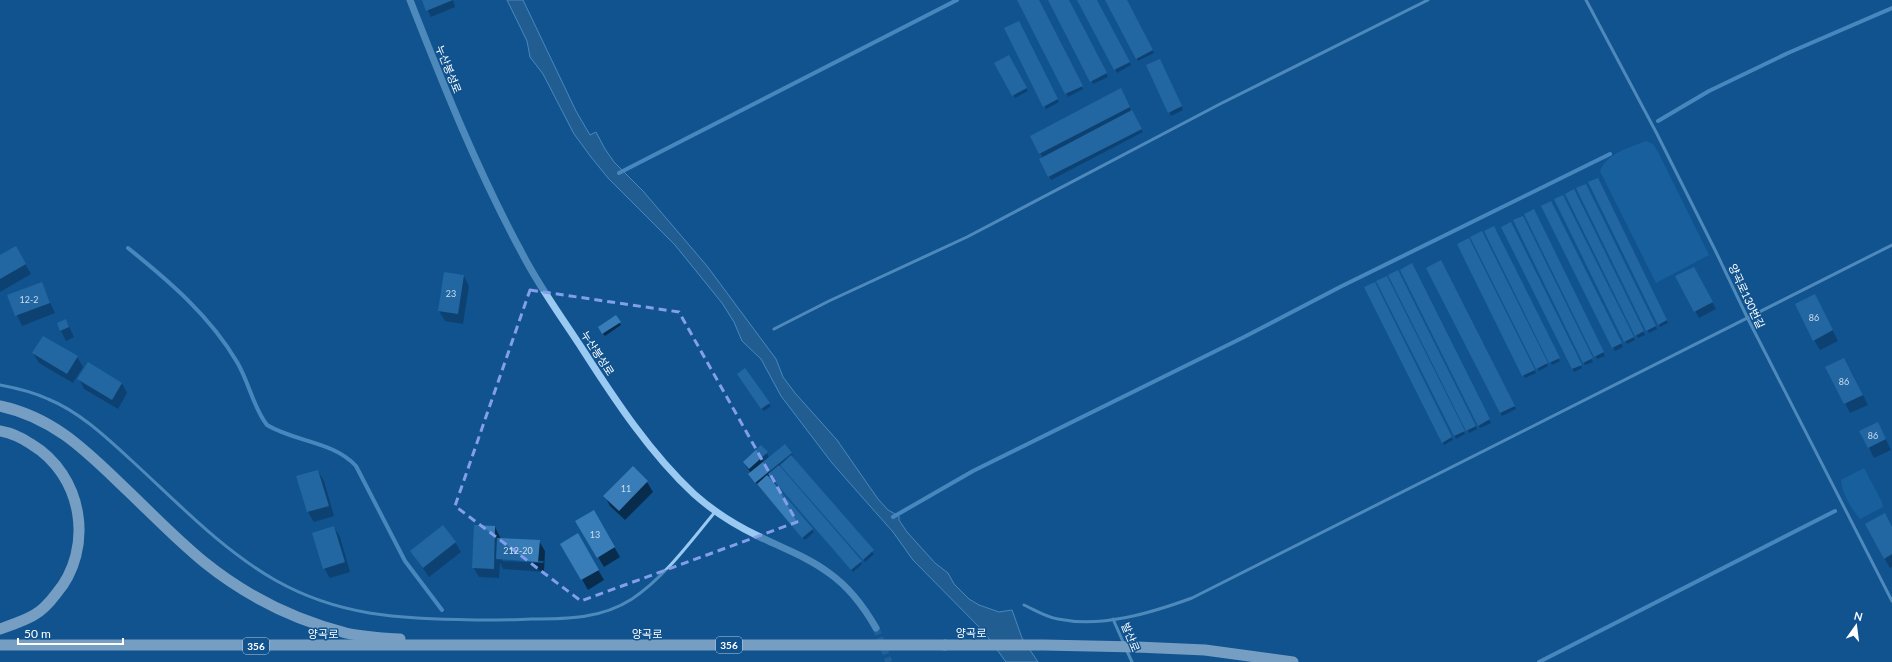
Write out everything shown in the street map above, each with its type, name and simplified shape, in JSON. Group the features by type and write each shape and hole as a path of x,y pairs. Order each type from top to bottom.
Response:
{"highway":[{"path":"0,406 41,419 58,430 86,451 204,562 254,595 286,612 347,633 377,638 513,646"},
{"path":"0,431 23,439 41,450 56,464 68,481 76,503 80,526 78,547 72,569 60,589 48,604 34,615 0,629"},
{"name":"양곡로","path":"0,646 1044,645 1205,650 1293,662"}],"street":[{"name":"누산봉성로","path":"410,0 449,101 484,180 524,257 624,411 670,469 693,493 715,512 739,526 806,559 830,574 857,600 876,628"}],"lane":[{"path":"774,329 829,301 967,237 1220,104 1428,0"},
{"name":"양곡로130번길","path":"1586,0 1700,220 1747,317 1892,601"},
{"path":"1024,605 1043,615 1074,622 1127,618 1163,609 1192,598 1892,245"},
{"path":"0,385 27,391 50,399 71,412 112,443 212,535 255,568 300,592 338,606 371,614 390,617 488,620 571,619 604,612 624,603 642,591 686,547 715,512"},
{"name":"발산로","path":"1114,619 1132,662"}],"highlighted area":[{"path":"530,290 679,312 797,522 581,601 455,506"}],"shaded area":[{"path":"507,0 523,0 576,111 590,135 596,132 614,162 643,191 707,266 776,359 783,377 795,393 837,440 878,499 888,510 899,516 899,520 907,532 935,563 948,573 954,584 969,599 979,605 999,612 1012,610 1022,638 1038,662 1006,662 984,632 913,560 893,532 832,463 781,396 761,359 742,341 734,322 722,303 675,245 608,178 574,134 543,74 530,57 527,41"},
{"path":"1646,141 1653,144 1658,152 1709,255 1656,283 1600,171 1603,165 1613,155"},
{"path":"1864,468 1882,502 1883,507 1860,519 1848,501 1843,490 1841,480"}],"building":[{"path":"422,0 453,0 426,11"},
{"path":"1017,0 1039,0 1083,86 1065,94"},
{"path":"1048,0 1069,0 1107,73 1090,82"},
{"path":"1077,0 1097,0 1130,62 1114,70"},
{"path":"1105,0 1127,0 1153,50 1136,59"},
{"path":"1019,21 1058,99 1043,107 1004,28"},
{"path":"1009,55 1027,88 1012,96 994,63"},
{"path":"1160,59 1182,106 1168,113 1146,65"},
{"path":"1121,88 1130,107 1039,154 1030,136"},
{"path":"1132,110 1142,129 1048,177 1039,159"},
{"path":"1598,178 1667,320 1658,325 1588,182"},
{"path":"1586,184 1656,326 1646,331 1576,188"},
{"path":"1574,189 1644,331 1635,336 1565,194"},
{"path":"1563,195 1634,337 1624,342 1554,199"},
{"path":"1551,201 1622,343 1612,348 1541,206"},
{"path":"1534,209 1604,352 1594,357 1524,214"},
{"path":"1523,216 1593,358 1583,363 1513,220"},
{"path":"1511,222 1582,365 1572,369 1501,227"},
{"path":"1494,226 1560,358 1549,363 1484,231"},
{"path":"1482,231 1548,363 1536,369 1470,237"},
{"path":"1469,238 1535,370 1522,376 1457,244"},
{"path":"16,246 26,264 0,279 0,255"},
{"path":"1441,260 1515,406 1500,413 1426,268"},
{"path":"1412,263 1490,419 1478,426 1400,270"},
{"path":"1694,267 1713,302 1694,312 1675,276"},
{"path":"1398,270 1476,426 1466,431 1388,275"},
{"path":"444,272 464,275 458,314 438,311"},
{"path":"1387,276 1465,431 1454,436 1376,281"},
{"path":"42,282 50,303 15,316 7,295"},
{"path":"1375,282 1452,437 1442,443 1364,287"},
{"path":"1815,294 1833,330 1813,341 1795,304"},
{"path":"616,315 621,322 602,334 598,327"},
{"path":"66,319 69,327 60,331 57,323"},
{"path":"43,336 78,356 67,374 32,353"},
{"path":"1844,358 1863,395 1844,404 1825,367"},
{"path":"88,362 122,383 112,400 77,379"},
{"path":"745,368 770,403 761,409 737,374"},
{"path":"1878,422 1886,439 1868,448 1859,431"},
{"path":"785,444 792,453 755,483 748,474"},
{"path":"761,445 768,452 749,469 743,462"},
{"path":"791,455 874,550 863,560 780,465"},
{"path":"779,465 862,561 851,570 768,474"},
{"path":"633,466 648,481 619,511 603,496"},
{"path":"318,470 329,506 307,512 296,476"},
{"path":"767,475 813,529 802,538 757,484"},
{"path":"594,510 615,547 597,558 575,521"},
{"path":"1885,513 1892,527 1892,554 1884,559 1865,524"},
{"path":"443,525 456,542 423,568 410,551"},
{"path":"474,525 495,526 494,569 472,568"},
{"path":"334,526 345,562 323,569 312,533"},
{"path":"578,533 599,570 581,580 560,544"},
{"path":"497,538 540,540 538,562 496,559"}],"waterway":[{"path":"619,173 957,0"},
{"path":"1658,121 1709,91 1788,53 1892,8"},
{"path":"893,517 973,471 1244,337 1340,287 1610,154"},
{"path":"128,248 159,273 188,300 214,329 237,362 258,410 267,425 278,431 336,451 356,466 405,561 442,610"},
{"path":"1539,662 1835,511"}],"tunnel":[{"path":"876,628 889,662"}]}
